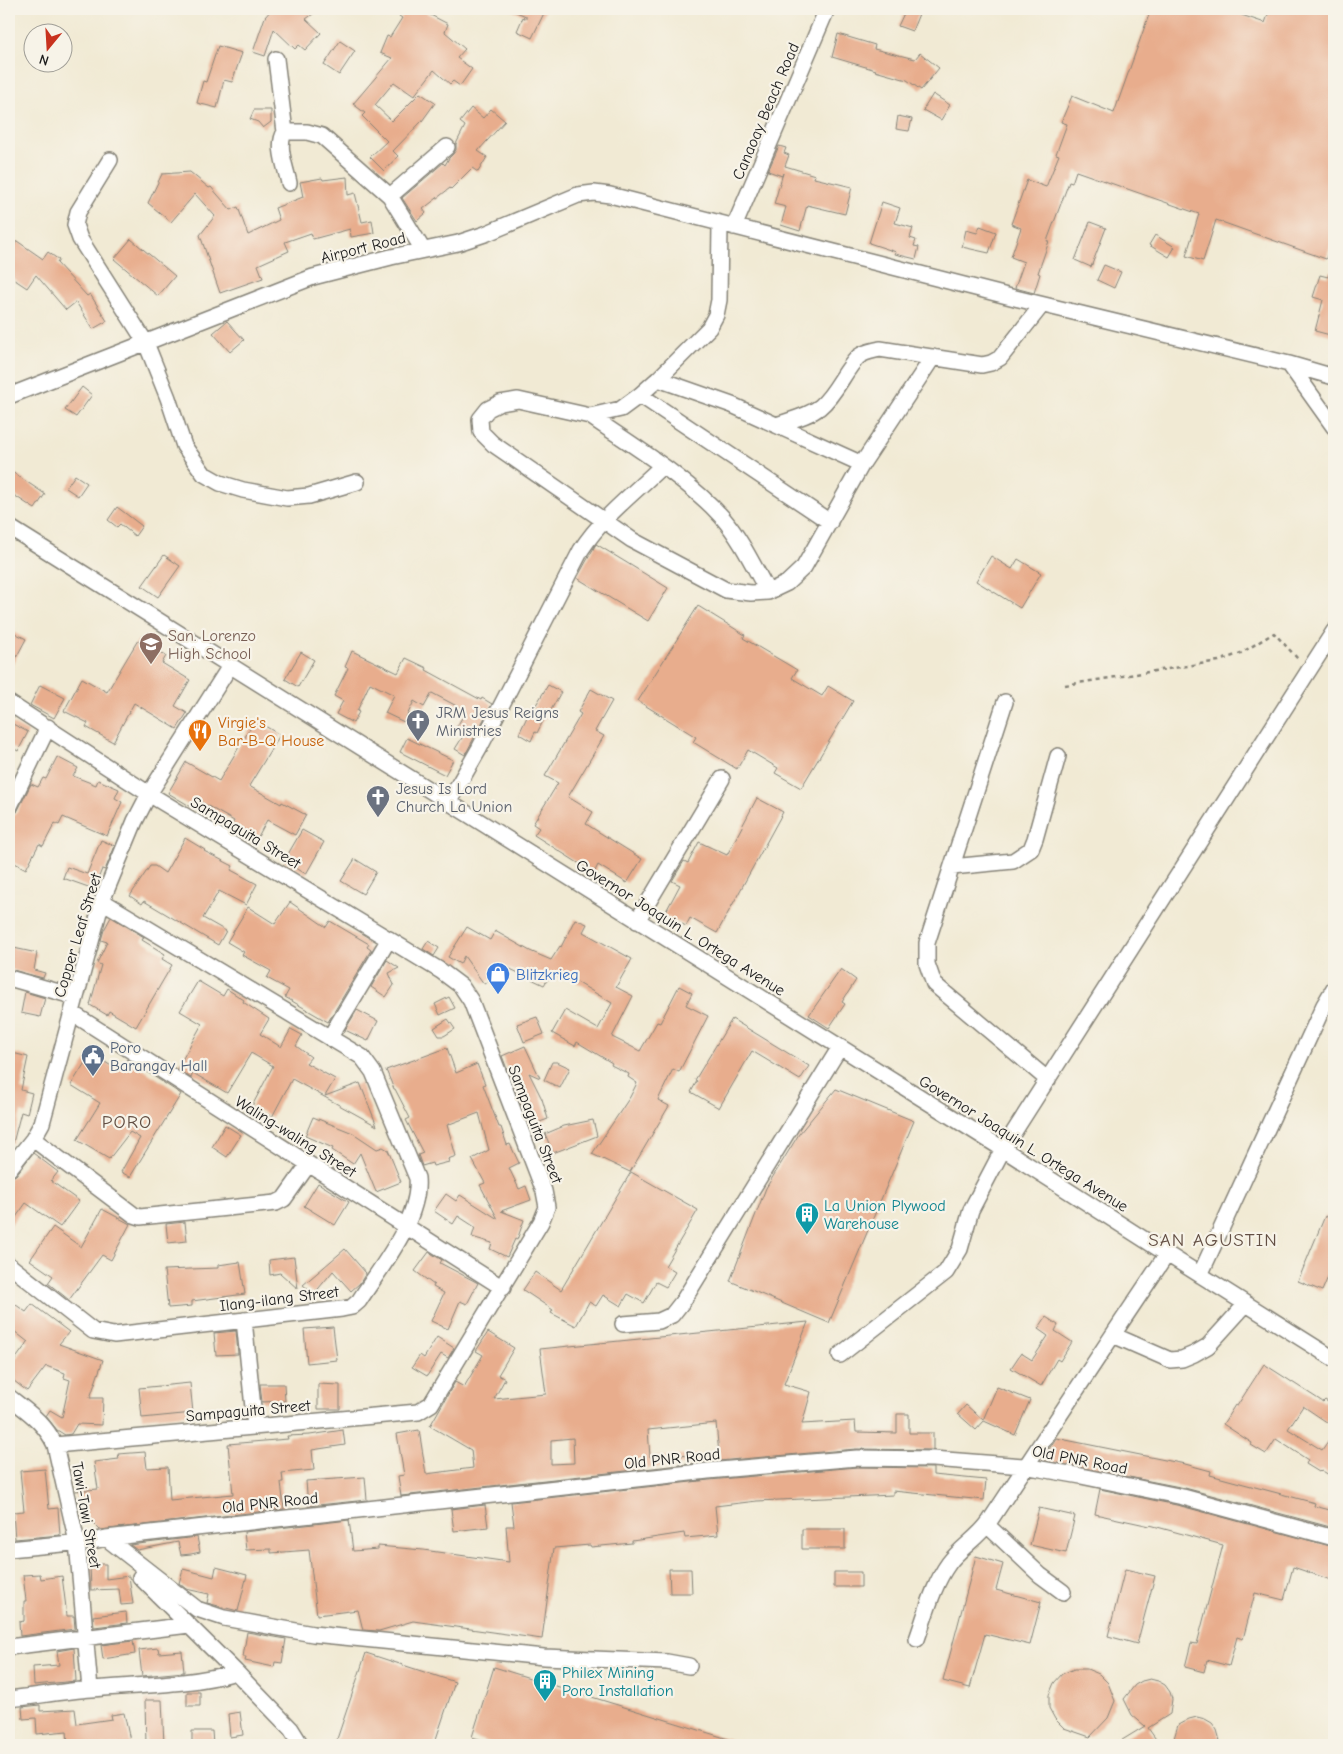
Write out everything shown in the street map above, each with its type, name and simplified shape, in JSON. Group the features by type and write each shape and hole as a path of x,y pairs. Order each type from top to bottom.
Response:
{"street":[{"name":"Canaoay Beach Road","path":"727,225 827,9"},
{"path":"276,59 285,132 282,140 282,150 289,183"},
{"path":"285,132 307,132 322,136 390,196 423,250"},
{"path":"390,196 447,147"},
{"path":"110,160 78,212 75,225 80,239 146,343 168,398 184,446 204,474 220,483 243,490 287,498 309,496 357,482"},
{"name":"Airport Road","path":"9,396 313,277 458,243 485,234 578,195 594,193 610,195 1042,305 1289,364 1334,377"},
{"path":"590,416 621,409 658,380 710,328 720,300 727,225"},
{"path":"776,425 805,416 818,408 827,400 858,357 868,352 880,349 982,365 991,363 1000,358 1042,305"},
{"path":"768,592 737,537 721,516 698,494 662,466 590,416 518,400 500,403 488,409 480,419 481,432 493,444 632,540 726,590 751,593 768,592 787,583 804,567 862,464 933,357"},
{"path":"1289,364 1334,427"},
{"path":"658,380 732,405 862,464"},
{"path":"640,395 830,522"},
{"path":"448,803 480,749 581,550 604,520 662,466"},
{"name":"Governor Joaquin L. Ortega Avenue","path":"9,527 1003,1149 1334,1359"},
{"path":"840,1356 946,1272 960,1248 971,1210 1003,1149 1334,631"},
{"name":"Copper Leaf Street","path":"9,1169 33,1139 42,1123 102,901 135,821 149,794 230,666"},
{"path":"1005,702 927,943 927,964 934,984 1048,1080"},
{"name":"Sampaguita Street","path":"9,703 149,794 389,939 461,986 470,1001 544,1191 547,1207 541,1222 503,1288 431,1404 425,1409 418,1412 56,1445"},
{"path":"9,808 48,727"},
{"path":"952,868 1013,861 1031,850 1058,756"},
{"path":"637,921 722,779"},
{"name":"Ilang-ilang Street","path":"9,1265 93,1330 105,1334 114,1335 342,1309 352,1306 359,1301 407,1226 416,1199 418,1189 417,1178 371,1068 362,1057 102,901"},
{"path":"330,1037 389,939"},
{"path":"9,978 76,997"},
{"path":"1200,1275 1324,1005 1334,988"},
{"name":"Waling-waling Street","path":"72,1013 503,1288"},
{"path":"622,1324 659,1321 672,1315 683,1301 840,1047"},
{"path":"33,1139 134,1215 140,1217 276,1203 284,1199 308,1165"},
{"path":"917,1640 938,1582 951,1561 987,1525 1024,1466 1167,1254"},
{"path":"1113,1334 1170,1360 1182,1359 1208,1346 1246,1304"},
{"path":"244,1320 255,1427"},
{"name":"Tawi-Tawi Street","path":"9,1397 41,1422 50,1432 56,1445 77,1542 90,1689"},
{"name":"Old PNR Road","path":"9,1549 708,1471 858,1458 933,1459 1024,1466 1184,1497 1334,1538"},
{"path":"987,1525 1040,1575 1062,1592"},
{"path":"100,1540 236,1672 291,1729 301,1745"},
{"path":"100,1540 198,1609 224,1618 313,1634 544,1657 667,1662 689,1666"},
{"path":"9,1647 189,1625"},
{"path":"9,1699 90,1689 150,1685 222,1676 236,1672"}],"path":[{"path":"1065,685 1219,661 1241,652 1274,633 1309,671"}],"building":[{"path":"272,9 320,9 306,19 321,33 305,50 299,45 295,49 274,29 265,56 253,52 265,17"},
{"path":"404,9 419,9 448,24 445,32 465,49 457,58 472,69 460,86 453,81 450,84 434,70 414,96 394,82 375,105 392,121 420,93 435,103 422,121 393,151 398,156 384,171 370,157 387,141 362,116 365,113 353,104 392,58 380,53 387,36 390,37 402,18 399,16"},
{"path":"509,9 546,9 532,38 517,31 523,17 526,19 526,16"},
{"path":"906,9 921,9 912,31 898,26"},
{"path":"1151,9 1224,9 1265,23 1270,9 1334,9 1334,236 1326,259 1216,220 1203,261 1186,256 1199,214 1076,171 1072,183 1069,182 1047,241 1049,241 1038,273 1040,274 1034,293 1015,288 1024,262 1011,257 1021,228 1011,224 1027,180 1046,187 1059,155 1056,154 1067,124 1061,122 1072,96 1114,113"},
{"path":"838,34 875,45 874,49 915,59 920,53 939,68 921,90 907,80 832,57"},
{"path":"340,41 355,51 339,75 324,65"},
{"path":"218,46 242,53 232,82 224,80 217,108 197,103 203,81 206,82"},
{"path":"933,94 950,105 941,120 923,110"},
{"path":"471,108 483,118 491,109 505,121 478,151 487,157 478,172 472,168 451,189 423,209 426,213 417,221 402,198 443,163 445,165 456,150 456,144 465,126 460,122"},
{"path":"254,110 271,110 271,122 263,128 258,122 250,119"},
{"path":"898,116 912,119 909,131 896,129"},
{"path":"779,146 786,148 784,153 789,155 785,166 815,175 814,178 852,187 845,214 807,205 800,231 781,225 786,207 774,204 783,173 782,176 768,171"},
{"path":"190,172 209,188 211,187 231,210 238,207 248,235 279,220 275,208 303,197 300,182 322,178 323,180 347,177 348,195 355,193 362,222 372,220 374,233 351,237 350,229 313,239 311,233 285,242 289,251 258,265 263,278 220,293 200,235 215,216 195,194 171,222 148,203 162,174"},
{"path":"882,202 900,208 895,223 913,228 910,238 916,240 914,246 919,247 916,259 895,254 896,252 869,243"},
{"path":"1090,222 1106,228 1091,267 1075,260"},
{"path":"980,226 996,232 989,253 962,247 966,230 977,233"},
{"path":"1155,235 1175,247 1169,257 1149,245"},
{"path":"131,239 175,276 158,296 114,259"},
{"path":"17,241 43,259 48,252 59,260 57,263 87,296 90,294 107,321 93,329 76,302 66,310 36,275 27,288 9,276 9,253"},
{"path":"1104,265 1121,272 1114,288 1097,280"},
{"path":"1330,271 1334,272 1334,336 1315,331 1323,300 1313,297 1320,275 1328,277"},
{"path":"227,321 244,340 230,352 213,333"},
{"path":"82,387 92,395 76,417 65,410"},
{"path":"9,470 45,494 35,509 9,492"},
{"path":"75,475 87,483 78,496 66,488"},
{"path":"117,507 142,526 135,536 120,524 117,527 108,520"},
{"path":"596,544 668,588 648,621 577,578"},
{"path":"164,555 180,566 158,597 142,586"},
{"path":"991,556 1012,569 1018,559 1041,573 1020,608 976,581"},
{"path":"698,606 745,635 743,638 797,670 792,678 822,696 828,686 853,701 801,788 775,773 778,768 748,750 737,769 693,742 696,737 638,701"},
{"path":"9,630 26,639 9,671"},
{"path":"138,640 166,656 162,663 190,680 175,706 187,713 177,729 134,703 113,742 86,727 88,723 64,711 82,678 107,692"},
{"path":"352,651 398,673 406,658 427,668 426,670 481,700 482,698 492,704 465,755 455,749 465,733 456,728 466,711 432,693 424,707 414,701 404,722 385,713 394,695 370,683 353,723 336,714 343,701 334,696 348,668 345,667"},
{"path":"301,652 314,660 298,687 285,679"},
{"path":"40,685 65,698 54,718 30,705"},
{"path":"548,685 561,692 531,741 519,734 530,712"},
{"path":"591,689 612,701 595,731 604,736 568,797 593,812 586,824 642,859 627,883 598,865 594,873 534,835 539,828 533,824 558,783 545,776 581,714 578,712"},
{"path":"255,720 280,735 249,786 281,804 282,802 306,815 295,835 267,820 254,844 229,830 234,821 199,801 195,809 168,793 186,762 219,781"},
{"path":"9,722 28,732 18,751 9,746"},
{"path":"407,738 453,760 445,775 400,752"},
{"path":"57,757 78,768 73,776 96,785 98,780 119,789 115,798 122,802 107,836 63,817 59,825 55,823 43,846 39,844 26,869 9,860 9,823 17,812 31,784 38,787 43,778 46,779"},
{"path":"757,798 783,812 717,933 690,918 686,926 664,915 680,885 672,881 684,861 688,863 699,842 727,855"},
{"path":"302,830 324,842 306,874 284,861"},
{"path":"185,838 204,851 233,866 231,870 257,884 246,905 219,891 203,918 226,931 218,945 144,901 142,904 130,896 150,866 155,866 165,873"},
{"path":"101,840 115,846 105,870 102,869 94,889 63,878 67,867 87,874"},
{"path":"355,859 376,872 363,894 341,881"},
{"path":"290,902 326,927 330,921 369,944 367,947 371,950 328,1022 285,997 289,990 267,978 271,971 242,955 244,952 227,942 248,907 275,924"},
{"path":"111,917 144,937 142,940 165,954 162,959 172,965 136,1027 109,1011 107,1015 90,1005 101,965 97,963 107,942 101,940"},
{"path":"575,919 587,924 583,932 632,959 616,987 633,996 612,1037 640,1051 657,1022 660,1023 679,986 692,993 686,1005 708,1016 679,1072 673,1069 658,1100 669,1106 630,1172 592,1154 630,1097 637,1083 628,1077 629,1074 611,1065 612,1063 577,1042 575,1046 552,1033 565,1010 598,1029 612,1003 565,975 562,979 552,973 544,985 506,967 504,971 484,984 464,956 460,964 448,957 467,927 490,940 495,931 530,951 551,960 561,947"},
{"path":"428,941 439,948 434,956 423,949"},
{"path":"9,947 37,953 34,970 45,973 43,978 9,969"},
{"path":"387,960 399,968 389,973 394,985 386,997 371,987"},
{"path":"841,969 856,980 842,1002 845,1004 829,1028 809,1015"},
{"path":"198,981 223,996 227,989 269,1019 260,1034 281,1047 291,1029 302,1035 296,1046 311,1057 306,1063 335,1079 325,1096 360,1083 377,1126 292,1079 272,1117 252,1106 273,1066 251,1053 227,1093 193,1073 191,1078 177,1069 202,1024 180,1011"},
{"path":"25,992 45,998 40,1017 21,1013"},
{"path":"449,997 455,1008 440,1015 435,1004"},
{"path":"357,1010 378,1021 368,1041 345,1030"},
{"path":"537,1017 544,1034 524,1042 517,1024"},
{"path":"448,1019 455,1029 444,1036 439,1036 434,1028"},
{"path":"732,1019 809,1066 800,1080 752,1051 719,1108 691,1092 697,1081 695,1080"},
{"path":"525,1046 540,1078 529,1073 542,1099 548,1119 529,1126 502,1056"},
{"path":"447,1048 456,1073 477,1064 499,1127 501,1127 507,1145 510,1144 519,1163 509,1168 519,1189 526,1186 531,1200 501,1211 524,1220 517,1240 515,1239 507,1257 490,1249 492,1243 472,1237 475,1227 458,1216 453,1224 434,1211 446,1194 456,1201 460,1195 498,1219 480,1185 485,1183 472,1159 489,1150 479,1113 447,1125 456,1156 448,1159 449,1162 433,1166 432,1163 422,1166 418,1155 423,1153 406,1120 410,1118 386,1070"},
{"path":"9,1052 28,1057 21,1090 32,1093 27,1114 21,1112 13,1143 9,1143"},
{"path":"91,1053 119,1071 127,1059 181,1094 130,1177 121,1172 140,1138 130,1132 109,1159 77,1140 100,1103 71,1085"},
{"path":"552,1062 557,1062 570,1068 560,1088 544,1080"},
{"name":"La Union Plywood Warehouse","path":"836,1089 914,1121 829,1323 730,1281 766,1188 799,1134"},
{"path":"313,1117 353,1133 377,1149 383,1147 388,1150 401,1182 376,1192 360,1153 353,1164 332,1150 333,1148 305,1136"},
{"path":"593,1120 597,1136 553,1153 545,1134 564,1126"},
{"path":"225,1125 241,1135 227,1157 212,1147"},
{"path":"33,1153 58,1172 51,1181 79,1201 60,1227 26,1203 9,1227 9,1178 16,1175"},
{"path":"631,1172 698,1210 665,1266 675,1272 666,1287 656,1282 644,1303 628,1294 621,1306 603,1295 596,1306 589,1302 576,1326 551,1313 553,1310 523,1290 535,1272 561,1290"},
{"path":"318,1183 349,1202 335,1225 304,1206"},
{"path":"102,1209 130,1224 111,1260 102,1255 69,1300 48,1283 53,1276 30,1260 53,1227 81,1247"},
{"path":"1325,1216 1334,1220 1334,1263 1322,1291 1298,1281"},
{"path":"185,1222 187,1241 168,1243 166,1224"},
{"path":"345,1249 366,1273 360,1283 351,1291 333,1271 314,1294 303,1285"},
{"path":"429,1252 442,1260 440,1263 478,1283 467,1304 460,1301 448,1329 431,1321 444,1293 433,1287 434,1285 415,1271"},
{"path":"294,1257 298,1289 280,1273 270,1275 269,1260"},
{"path":"240,1262 245,1294 192,1301 192,1306 168,1308 164,1270 218,1268 218,1265"},
{"path":"9,1300 26,1312 32,1304 69,1332 59,1344 103,1360 90,1398 103,1398 102,1425 77,1424 71,1434 65,1435 57,1430 46,1416 50,1410 62,1417 70,1380 64,1378 65,1373 46,1366 27,1391 9,1377 9,1368 28,1342 9,1327"},
{"path":"1046,1317 1058,1325 1055,1331 1072,1342 1060,1361 1057,1359 1041,1386 1011,1368 1021,1353 1032,1360 1048,1336 1038,1329"},
{"path":"808,1322 784,1384 811,1392 802,1424 855,1421 856,1432 897,1433 897,1414 909,1414 909,1433 933,1433 933,1450 856,1449 707,1462 401,1496 398,1476 404,1475 397,1434 419,1430 426,1474 473,1468 471,1450 430,1426 455,1382 464,1387 483,1355 476,1351 488,1332 514,1348 498,1375 505,1379 494,1399 546,1394 540,1349","holes":["716,1423 719,1454 650,1457 648,1430","573,1438 574,1463 551,1464 551,1440"]},
{"path":"333,1327 337,1360 307,1363 304,1329"},
{"path":"236,1331 238,1354 216,1355 214,1333"},
{"path":"437,1337 454,1348 448,1358 441,1354 427,1376 412,1367 420,1355 424,1358"},
{"path":"1264,1364 1323,1402 1325,1400 1334,1406 1334,1427 1303,1406 1288,1429 1322,1450 1334,1432 1334,1478 1306,1464 1308,1460 1276,1439 1266,1454 1223,1424"},
{"path":"190,1383 193,1413 142,1418 139,1388"},
{"path":"260,1384 284,1384 285,1401 262,1402"},
{"path":"318,1384 340,1385 340,1409 318,1409"},
{"path":"997,1387 1030,1400 1015,1435 984,1421 976,1430 958,1414 966,1405 983,1420"},
{"path":"343,1430 345,1445 312,1450 314,1470 282,1473 284,1509 100,1530 79,1509 75,1491 98,1489 94,1462 119,1459 118,1454 145,1452 147,1468 168,1467 170,1500 233,1494 228,1444 288,1439 287,1436"},
{"path":"1056,1438 1185,1464 1211,1471 1210,1475 1315,1503 1314,1506 1334,1511 1334,1528 1185,1488 1042,1460"},
{"path":"857,1467 933,1468 933,1475 986,1480 984,1500 893,1491 893,1495 757,1501 715,1506 718,1535 685,1538 684,1533 632,1541 632,1543 554,1548 542,1639 413,1621 379,1631 363,1630 358,1610 317,1615 309,1550 271,1553 271,1549 246,1550 244,1532 349,1520 353,1551 378,1549 378,1546 509,1562 506,1526 514,1526 511,1502 709,1480"},
{"path":"45,1469 49,1509 58,1508 60,1535 15,1539 13,1512 24,1511 20,1471"},
{"path":"365,1477 367,1500 308,1506 306,1481"},
{"path":"1100,1489 1181,1506 1334,1547 1334,1581 1293,1567 1284,1600 1255,1593 1243,1639 1237,1637 1229,1666 1207,1660 1204,1672 1185,1667 1191,1643 1197,1644 1223,1545 1150,1525 1095,1514"},
{"path":"485,1505 488,1527 454,1531 451,1509"},
{"path":"1039,1508 1075,1516 1066,1553 1030,1545"},
{"path":"802,1529 845,1529 845,1549 802,1549"},
{"path":"197,1537 200,1552 191,1554 181,1555 178,1542 137,1550 130,1545"},
{"path":"976,1556 1003,1564 996,1590 1041,1602 1030,1645 985,1634 970,1688 943,1681"},
{"path":"90,1564 106,1564 106,1579 129,1576 133,1604 121,1605 119,1589 91,1590"},
{"path":"216,1567 247,1575 238,1611 207,1603 209,1594 186,1589 179,1583 183,1569 214,1577"},
{"path":"669,1569 691,1569 692,1593 670,1593"},
{"path":"1125,1569 1155,1576 1137,1644 1108,1636"},
{"path":"834,1572 861,1572 861,1587 834,1587"},
{"path":"40,1574 41,1579 62,1576 67,1616 74,1616 75,1629 20,1636 19,1622 24,1621 24,1601 26,1601 23,1575"},
{"path":"126,1612 127,1623 94,1627 93,1616"},
{"path":"247,1632 286,1639 282,1663 275,1662 274,1667 245,1661 246,1657 243,1657"},
{"path":"133,1641 135,1654 103,1659 101,1645"},
{"path":"74,1648 76,1681 34,1685 33,1667 59,1665 57,1651"},
{"path":"158,1648 159,1653 182,1651 184,1672 142,1676 139,1650"},
{"path":"366,1653 455,1682 434,1745 335,1745"},
{"name":"Philex Mining Poro Installation","path":"494,1667 738,1742 738,1745 499,1745 472,1737"},
{"path":"1074,1669 1087,1669 1099,1674 1108,1683 1115,1701 1108,1718 1090,1737 1064,1728 1055,1719 1049,1708 1049,1695 1054,1683 1062,1674"},
{"path":"1150,1679 1165,1685 1172,1699 1170,1714 1148,1728 1160,1745 1114,1745 1145,1726 1132,1715 1124,1699 1135,1685"},
{"path":"187,1692 200,1692 200,1706 187,1706"},
{"path":"145,1700 162,1700 164,1745 146,1745"},
{"path":"40,1705 40,1711 75,1709 77,1724 112,1719 111,1715 124,1713 131,1745 68,1745 67,1731 37,1734 36,1718 23,1719 22,1707"},
{"path":"240,1712 243,1735 230,1737 228,1714"},
{"path":"1197,1717 1212,1723 1219,1737 1218,1745 1172,1745 1178,1725"},
{"path":"192,1731 212,1731 213,1745 192,1745"}],"place":[{"name":"San. Lorenzo High School","path":"151,665"},
{"name":"JRM Jesus Reigns Ministries","path":"418,742"},
{"name":"Virgie's Bar-B-Q House","path":"200,752"},
{"name":"Jesus Is Lord Church La Union","path":"378,818"},
{"name":"Blitzkrieg","path":"498,995"},
{"name":"Poro Barangay Hall","path":"93,1077"},
{"name":"La Union Plywood Warehouse","path":"807,1235"},
{"name":"Philex Mining Poro Installation","path":"545,1702"}],"district":[{"name":"PORO","path":"127,1121"},
{"name":"SAN AGUSTIN","path":"1213,1239"}]}
